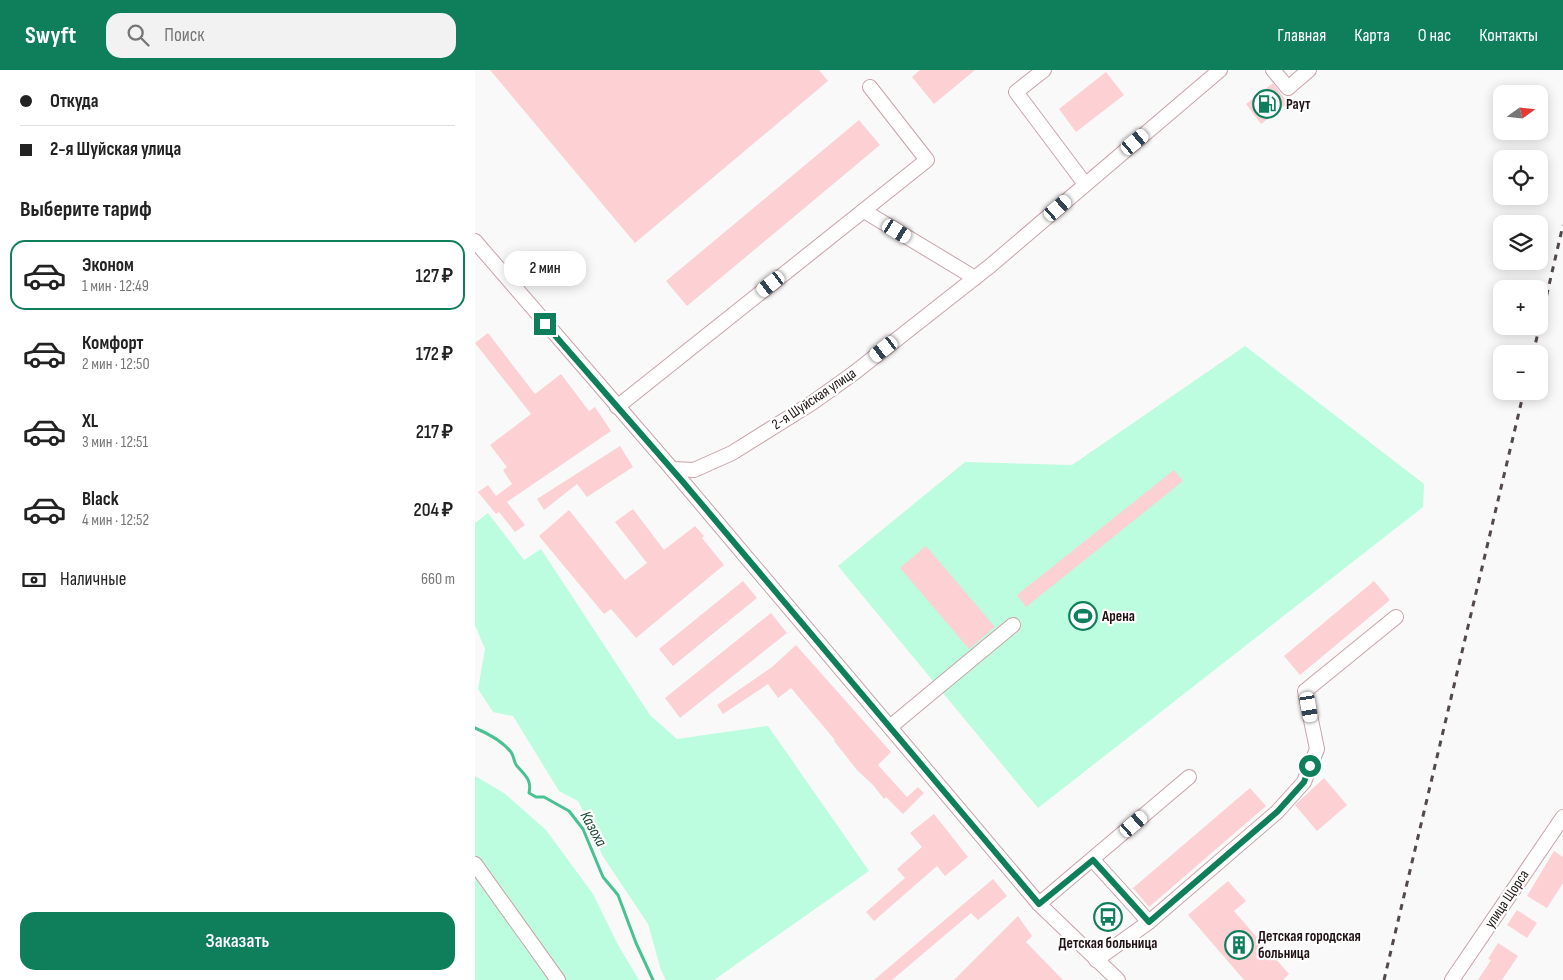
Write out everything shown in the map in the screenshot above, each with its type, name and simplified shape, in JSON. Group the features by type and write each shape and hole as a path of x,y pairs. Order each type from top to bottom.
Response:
{"street":[{"path":"1044,70 1015,92 1085,184"},
{"name":"2-я Шуйская улица","path":"672,469 694,470 732,452 812,403 854,373 975,278 1220,70"},
{"path":"1273,70 1288,88 1309,70"},
{"path":"617,407 927,160 870,86"},
{"path":"864,211 975,278"},
{"path":"475,241 695,496 1039,904 1118,980"},
{"path":"694,470 695,496"},
{"path":"1096,960 1149,922 1277,812 1304,782 1317,749 1305,691 1396,617"},
{"path":"890,727 1013,625"},
{"path":"1039,904 1189,777"},
{"name":"улица Щорса","path":"1452,980 1563,817"},
{"path":"1093,860 1149,922"},
{"path":"475,864 557,980"}],"green space":[{"name":"Арена","path":"1245,346 1424,484 1423,507 1038,808 838,566 965,462 1072,465"},
{"path":"488,513 524,560 541,549 650,715 677,739 768,726 869,871 714,980 666,980 661,970 648,924 602,855 589,822 578,801 559,791 513,716 493,712 478,689 485,649 475,625 475,523"},
{"path":"475,776 504,793 546,830 593,894 618,945 639,980 475,980"}],"building":[{"path":"490,70 819,70 828,81 635,243"},
{"path":"920,70 975,70 934,104 912,77"},
{"path":"1106,72 1124,95 1076,132 1059,109"},
{"name":"Раут","path":"1273,83 1288,103 1261,124 1246,104"},
{"path":"859,120 880,145 687,306 666,281"},
{"path":"488,333 535,394 561,374 589,411 595,407 611,431 507,502 525,525 515,532 499,512 496,514 478,492 488,485 496,496 512,484 503,470 507,467 490,445 531,414 475,343"},
{"path":"620,446 633,467 587,497 577,484 544,510 537,499"},
{"path":"1174,470 1183,481 1026,607 1017,595"},
{"path":"633,509 664,550 695,526 704,536 702,538 724,565 636,638 611,609 604,614 539,536 569,510 625,580 647,563 615,522"},
{"path":"926,546 995,627 969,649 900,568"},
{"path":"743,581 757,598 673,666 659,649"},
{"path":"1374,581 1390,600 1300,675 1284,656"},
{"path":"771,613 787,633 680,718 665,698"},
{"path":"796,645 891,752 878,765 907,797 918,787 924,793 903,814 886,797 884,799 857,770 835,740 791,688 778,698 768,684 723,714 717,705 772,667"},
{"path":"1324,778 1347,805 1317,831 1295,805"},
{"path":"1250,788 1266,806 1149,907 1133,888"},
{"path":"934,814 968,857 945,876 937,866 874,921 866,912 905,878 897,869 922,847 910,833"},
{"path":"1554,851 1563,857 1563,883 1547,908 1527,896"},
{"path":"993,879 1007,896 978,920 971,913 892,980 874,980"},
{"name":"Детская городская больница","path":"1228,881 1246,901 1234,911 1289,974 1283,980 1244,980 1188,915"},
{"path":"1517,910 1537,923 1527,938 1507,925"},
{"path":"1018,916 1032,936 1026,942 1063,980 954,980"},
{"path":"1498,943 1518,956 1502,980 1478,980 1491,960 1488,959"}],"waterway":[{"name":"Казоха","path":"475,728 485,732 511,752 516,765 529,781 529,793 536,797 544,797 569,811 583,829 603,877 618,895 636,943 653,980"}],"railway":[{"path":"1535,345 1563,225"},
{"path":"1384,980 1522,400"}],"place":[{"name":"Раут","path":"1267,104"},
{"name":"Арена","path":"1083,616"},
{"name":"Детская больница","path":"1108,917"},
{"name":"Детская городская больница","path":"1239,945"}],"route":[{"path":"545,324 683,482 1039,904 1093,860 1149,922 1277,812 1304,782 1310,766"}]}
